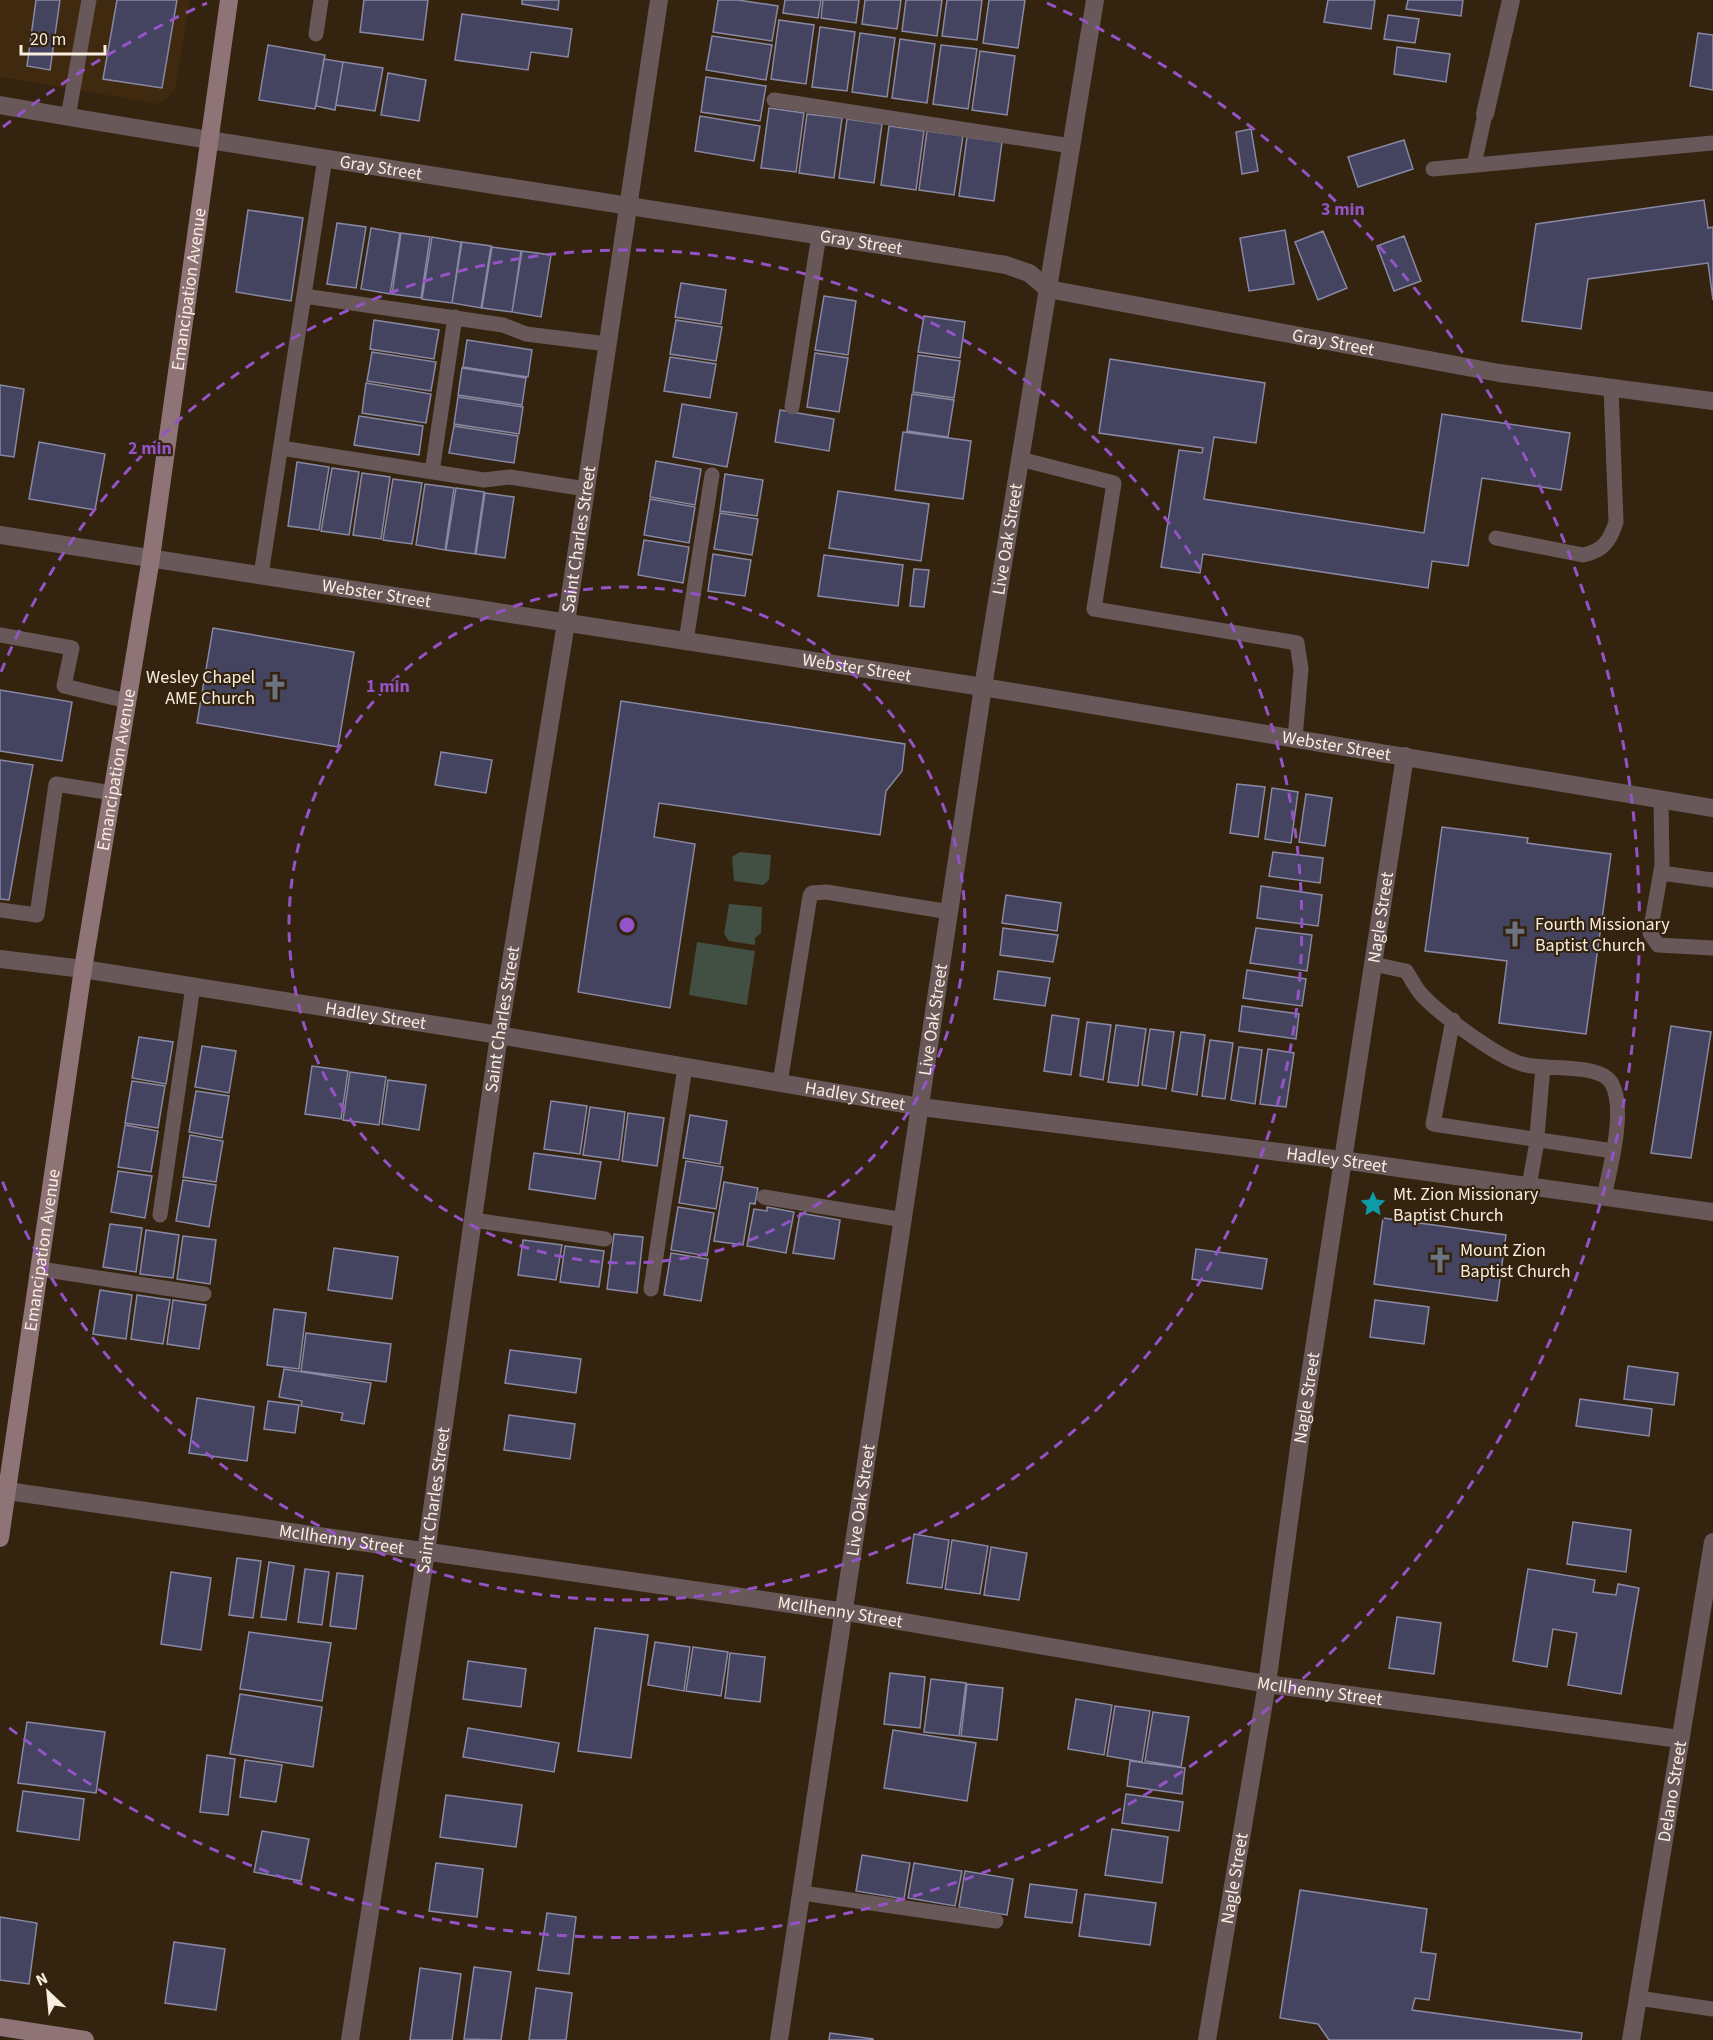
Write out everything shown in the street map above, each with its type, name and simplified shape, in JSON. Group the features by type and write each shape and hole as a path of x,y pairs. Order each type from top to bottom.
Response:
{"main road":[{"name":"Emancipation Avenue","path":"0,1538 4,1491 40,1269 83,969 151,558 229,0"},
{"path":"0,2027 85,2040"}],"street":[{"name":"Saint Charles Street","path":"350,2040 426,1552 499,1035 566,623 659,0"},
{"name":"Live Oak Street","path":"779,2040 846,1612 983,687 1095,0"},
{"path":"1485,114 1511,0"},
{"name":"Gray Street","path":"0,105 208,141 628,204 1006,265 1029,273 1048,289 1499,373 1713,401"},
{"name":"Webster Street","path":"0,535 983,687 1713,808"},
{"name":"Nagle Street","path":"1207,2040 1267,1684 1301,1428 1405,756"},
{"name":"Hadley Street","path":"0,959 83,969 499,1035 921,1107 1342,1160 1713,1212"},
{"name":"McIlhenny Street","path":"4,1491 846,1612 1267,1684 1680,1739"},
{"name":"Delano Street","path":"1631,2040 1713,1542"}],"lane":[{"path":"68,117 89,0"},
{"path":"316,34 321,0"},
{"path":"774,100 1071,146"},
{"path":"1474,165 1485,114"},
{"path":"1433,169 1713,144"},
{"path":"261,575 325,159"},
{"path":"792,407 819,235"},
{"path":"304,296 455,317 503,325 526,334 607,344"},
{"path":"432,472 455,317"},
{"path":"1496,538 1583,555 1595,553 1610,541 1616,522 1611,388"},
{"path":"280,448 484,480 510,477 586,489"},
{"path":"1020,459 1114,483 1094,609 1297,644 1302,669 1295,738"},
{"path":"686,641 712,475"},
{"path":"0,635 72,648 64,686 128,701"},
{"path":"0,910 37,915 56,784 112,793"},
{"path":"1661,800 1661,873 1650,933 1658,945 1713,948"},
{"path":"1661,873 1713,880"},
{"path":"780,1083 810,896 813,893 826,892 950,912"},
{"path":"1373,964 1406,971 1421,994 1504,1057 1522,1064 1591,1070 1606,1076 1612,1084 1617,1101 1604,1197"},
{"path":"160,1215 193,986"},
{"path":"1453,1020 1433,1124 1612,1151"},
{"path":"651,1288 685,1067"},
{"path":"1529,1186 1543,1067"},
{"path":"764,1197 904,1220"},
{"path":"473,1220 605,1239"},
{"path":"40,1269 204,1294"},
{"path":"802,1893 996,1921"},
{"path":"1638,1998 1713,2009"}],"shaded area":[{"path":"0,0 36,0 27,66 50,70 60,0 190,0 175,91 159,104 0,77"}],"green space":[{"path":"740,852 771,855 769,880 763,885 734,881 732,857"},
{"path":"729,904 762,907 761,933 755,938 755,945 729,941 724,934"},
{"path":"697,942 755,951 747,1005 689,995"}],"building":[{"path":"36,0 60,0 50,70 27,66"},
{"path":"117,0 177,0 162,88 103,79"},
{"path":"364,0 428,0 423,40 360,32"},
{"path":"522,0 559,0 558,10 522,4"},
{"path":"718,0 738,0 778,6 772,41 713,32"},
{"path":"785,0 821,0 818,18 783,13"},
{"path":"823,0 859,0 856,23 821,18"},
{"path":"865,0 901,0 897,29 862,24"},
{"path":"906,0 942,0 937,36 902,31"},
{"path":"947,0 982,0 977,40 942,36"},
{"path":"989,0 1025,0 1018,48 983,43"},
{"path":"1328,0 1375,0 1371,29 1324,22"},
{"path":"1408,0 1463,0 1461,16 1406,9"},
{"path":"462,14 572,29 568,57 531,52 528,70 455,60"},
{"path":"1388,15 1419,19 1415,43 1384,39"},
{"path":"779,20 814,25 806,84 771,79"},
{"path":"820,27 855,32 847,91 812,87"},
{"path":"860,33 895,38 887,97 852,92"},
{"path":"1698,33 1713,35 1713,90 1690,86"},
{"path":"712,36 772,45 766,80 706,70"},
{"path":"900,39 935,44 927,103 892,98"},
{"path":"268,45 325,55 315,109 259,100"},
{"path":"941,45 977,49 968,109 933,104"},
{"path":"1397,47 1450,54 1446,82 1394,74"},
{"path":"980,51 1015,56 1007,115 972,110"},
{"path":"324,59 343,62 335,110 316,106"},
{"path":"343,62 383,68 375,111 336,105"},
{"path":"388,73 426,80 419,121 381,115"},
{"path":"706,77 766,86 760,121 701,112"},
{"path":"769,108 804,113 796,172 761,168"},
{"path":"807,114 842,118 834,178 799,173"},
{"path":"700,116 760,126 754,161 695,151"},
{"path":"847,119 882,124 874,183 839,178"},
{"path":"889,126 924,131 916,190 881,185"},
{"path":"1251,129 1258,171 1242,174 1236,132"},
{"path":"927,131 963,136 954,195 919,190"},
{"path":"967,137 1002,142 994,201 959,196"},
{"path":"1404,140 1413,169 1358,187 1348,157"},
{"path":"1704,200 1708,228 1713,227 1713,300 1708,263 1588,279 1581,329 1522,321 1536,224"},
{"path":"248,210 303,218 291,301 236,292"},
{"path":"337,223 366,227 356,288 327,284"},
{"path":"371,228 400,233 390,294 361,289"},
{"path":"1285,230 1294,284 1249,291 1240,238"},
{"path":"1323,231 1347,288 1318,300 1295,242"},
{"path":"401,233 430,237 421,298 392,294"},
{"path":"1404,236 1421,281 1394,291 1377,246"},
{"path":"432,237 461,242 452,303 422,299"},
{"path":"462,242 491,246 481,308 452,303"},
{"path":"492,247 521,251 512,312 482,308"},
{"path":"522,251 551,255 541,317 512,312"},
{"path":"681,283 726,290 721,324 675,317"},
{"path":"824,296 856,301 848,355 815,350"},
{"path":"924,316 965,322 960,358 918,352"},
{"path":"374,320 439,330 434,359 370,349"},
{"path":"676,320 722,327 716,361 670,354"},
{"path":"467,340 532,350 528,377 463,367"},
{"path":"372,352 436,362 431,391 367,381"},
{"path":"815,353 848,358 839,412 807,407"},
{"path":"918,355 960,361 954,398 913,392"},
{"path":"670,357 716,364 710,398 664,391"},
{"path":"1110,359 1265,383 1256,443 1214,437 1204,499 1424,533 1442,414 1570,433 1561,490 1482,478 1468,566 1432,561 1428,588 1203,554 1200,573 1161,567 1179,450 1202,453 1203,448 1099,433"},
{"path":"462,368 526,378 522,405 458,395"},
{"path":"366,383 431,394 426,423 362,413"},
{"path":"0,385 24,389 14,457 0,455"},
{"path":"912,394 954,400 948,437 907,431"},
{"path":"458,397 523,407 519,434 454,424"},
{"path":"682,404 737,413 727,467 673,457"},
{"path":"780,410 834,419 829,451 775,442"},
{"path":"359,416 423,426 419,455 354,445"},
{"path":"454,426 518,436 514,463 449,453"},
{"path":"903,432 971,441 963,499 895,490"},
{"path":"39,442 105,454 95,510 29,499"},
{"path":"656,461 701,469 695,505 650,497"},
{"path":"297,462 329,467 319,530 288,526"},
{"path":"332,468 359,472 349,535 321,531"},
{"path":"362,473 390,477 381,539 353,535"},
{"path":"725,474 763,480 757,516 720,511"},
{"path":"393,479 422,483 412,544 383,540"},
{"path":"425,484 454,488 445,550 416,545"},
{"path":"456,488 484,492 475,554 446,550"},
{"path":"838,491 929,504 921,561 829,548"},
{"path":"485,493 514,497 505,558 476,554"},
{"path":"650,499 695,507 689,543 644,535"},
{"path":"720,513 758,519 752,555 714,549"},
{"path":"644,540 689,547 683,583 638,575"},
{"path":"713,554 751,560 745,596 708,591"},
{"path":"824,555 903,565 898,606 818,596"},
{"path":"914,569 929,570 924,607 910,606"},
{"name":"Wesley Chapel AME Church","path":"213,628 354,652 338,747 197,723"},
{"path":"0,690 72,702 62,761 0,751"},
{"path":"621,701 905,744 902,771 886,791 880,835 659,803 654,837 695,844 670,1008 578,992"},
{"path":"441,752 492,760 486,793 435,785"},
{"path":"0,760 33,765 9,900 0,899"},
{"path":"1237,784 1265,787 1258,837 1230,833"},
{"path":"1272,788 1298,792 1291,843 1265,839"},
{"path":"1306,794 1332,798 1325,846 1299,842"},
{"name":"Fourth Missionary Baptist Church","path":"1442,827 1528,838 1527,843 1611,854 1586,1034 1499,1023 1507,961 1425,951"},
{"path":"1273,852 1323,858 1320,883 1269,876"},
{"path":"1261,886 1322,895 1318,926 1257,918"},
{"path":"1006,895 1061,903 1057,931 1002,923"},
{"path":"1003,928 1058,935 1053,962 1000,955"},
{"path":"1256,928 1312,935 1307,971 1250,963"},
{"path":"1247,970 1306,979 1302,1006 1243,998"},
{"path":"998,971 1050,978 1045,1006 994,999"},
{"path":"1242,1006 1299,1014 1296,1039 1239,1031"},
{"path":"1052,1015 1079,1019 1071,1075 1044,1071"},
{"path":"1087,1022 1111,1025 1103,1080 1080,1076"},
{"path":"1116,1025 1146,1029 1138,1086 1108,1082"},
{"path":"1671,1026 1711,1032 1691,1158 1651,1153"},
{"path":"1150,1029 1174,1032 1166,1089 1142,1085"},
{"path":"1181,1032 1205,1035 1197,1095 1172,1091"},
{"path":"139,1037 173,1042 166,1084 132,1078"},
{"path":"1210,1040 1233,1043 1225,1099 1202,1096"},
{"path":"202,1046 236,1051 229,1093 195,1087"},
{"path":"1239,1047 1262,1050 1255,1104 1231,1100"},
{"path":"1268,1049 1294,1053 1286,1107 1260,1104"},
{"path":"312,1066 348,1071 341,1119 305,1114"},
{"path":"350,1072 386,1077 379,1125 343,1120"},
{"path":"388,1080 426,1085 419,1130 382,1124"},
{"path":"132,1081 165,1086 158,1128 125,1123"},
{"path":"196,1091 229,1096 222,1138 189,1132"},
{"path":"551,1101 587,1106 580,1154 544,1149"},
{"path":"590,1107 625,1112 619,1160 583,1155"},
{"path":"628,1113 664,1118 657,1166 622,1161"},
{"path":"690,1115 727,1121 720,1164 683,1158"},
{"path":"125,1125 158,1131 151,1172 118,1167"},
{"path":"190,1135 223,1141 216,1182 183,1177"},
{"path":"534,1153 601,1162 595,1199 529,1189"},
{"path":"686,1161 723,1167 716,1209 679,1203"},
{"path":"118,1171 152,1176 145,1218 111,1212"},
{"path":"183,1180 216,1185 209,1227 176,1221"},
{"path":"724,1182 758,1188 755,1204 750,1203 743,1245 714,1241"},
{"path":"678,1207 714,1213 707,1256 671,1250"},
{"path":"767,1207 794,1212 786,1253 747,1246 754,1209 767,1211"},
{"path":"800,1213 840,1220 834,1259 793,1253"},
{"name":"Mount Zion Baptist Church","path":"1383,1218 1506,1235 1497,1301 1374,1284"},
{"path":"110,1224 142,1228 136,1272 103,1267"},
{"path":"146,1230 179,1235 173,1278 140,1274"},
{"path":"614,1234 643,1237 637,1293 607,1289"},
{"path":"183,1236 216,1240 210,1284 177,1279"},
{"path":"523,1240 562,1245 556,1280 518,1275"},
{"path":"565,1246 604,1251 599,1287 560,1282"},
{"path":"334,1248 398,1257 392,1299 328,1290"},
{"path":"1196,1249 1267,1259 1262,1289 1192,1279"},
{"path":"671,1253 708,1259 701,1301 664,1295"},
{"path":"100,1290 132,1295 126,1339 93,1334"},
{"path":"137,1295 170,1300 163,1344 131,1339"},
{"path":"173,1300 206,1305 199,1349 167,1344"},
{"path":"1375,1300 1429,1307 1424,1344 1370,1337"},
{"path":"274,1309 306,1313 299,1369 267,1365"},
{"path":"306,1333 391,1344 386,1382 301,1371"},
{"path":"510,1350 581,1359 576,1393 505,1383"},
{"path":"1628,1366 1678,1373 1674,1405 1624,1399"},
{"path":"284,1369 371,1383 364,1424 341,1420 343,1413 301,1406 302,1401 279,1397"},
{"path":"197,1398 254,1407 247,1461 189,1453"},
{"path":"1580,1399 1652,1409 1649,1436 1576,1426"},
{"path":"268,1401 299,1405 295,1433 264,1429"},
{"path":"509,1415 575,1424 570,1459 504,1450"},
{"path":"1573,1522 1631,1530 1626,1572 1567,1564"},
{"path":"914,1534 949,1540 942,1588 907,1583"},
{"path":"952,1540 988,1546 980,1594 945,1589"},
{"path":"991,1547 1027,1553 1019,1600 984,1595"},
{"path":"237,1558 261,1561 253,1618 229,1615"},
{"path":"269,1562 294,1566 286,1620 261,1617"},
{"path":"305,1569 329,1572 322,1625 298,1622"},
{"path":"1528,1569 1595,1580 1593,1592 1616,1595 1618,1584 1639,1588 1621,1694 1568,1685 1577,1633 1553,1629 1547,1667 1513,1661"},
{"path":"171,1572 211,1578 201,1650 161,1644"},
{"path":"337,1573 363,1576 356,1629 330,1626"},
{"path":"1397,1617 1441,1623 1434,1674 1389,1668"},
{"path":"595,1628 648,1635 631,1758 578,1751"},
{"path":"249,1632 331,1643 322,1701 240,1689"},
{"path":"655,1642 690,1647 684,1691 648,1685"},
{"path":"693,1647 728,1652 721,1696 686,1691"},
{"path":"730,1653 765,1657 760,1702 725,1698"},
{"path":"468,1661 526,1669 521,1707 463,1699"},
{"path":"890,1673 925,1677 920,1728 884,1724"},
{"path":"931,1679 966,1683 959,1736 924,1732"},
{"path":"967,1684 1003,1688 997,1740 961,1736"},
{"path":"240,1694 322,1707 313,1767 230,1754"},
{"path":"1076,1699 1112,1705 1104,1755 1068,1749"},
{"path":"1115,1706 1150,1711 1142,1762 1107,1756"},
{"path":"1153,1712 1189,1717 1181,1767 1145,1761"},
{"path":"27,1722 105,1732 96,1793 18,1783"},
{"path":"468,1728 559,1743 554,1772 463,1757"},
{"path":"893,1730 976,1743 967,1801 884,1788"},
{"path":"207,1755 235,1759 228,1815 200,1812"},
{"path":"245,1760 282,1765 276,1802 240,1797"},
{"path":"1130,1761 1185,1768 1182,1794 1127,1786"},
{"path":"23,1791 84,1799 79,1840 17,1831"},
{"path":"1126,1794 1183,1802 1179,1831 1122,1823"},
{"path":"446,1795 522,1805 516,1847 440,1837"},
{"path":"1112,1829 1168,1837 1162,1883 1105,1875"},
{"path":"262,1831 309,1839 301,1881 254,1872"},
{"path":"862,1855 910,1863 904,1899 856,1891"},
{"path":"436,1863 483,1869 477,1917 429,1911"},
{"path":"914,1863 962,1871 955,1906 908,1898"},
{"path":"965,1871 1013,1879 1007,1915 959,1907"},
{"path":"1030,1884 1077,1890 1072,1923 1025,1917"},
{"path":"1300,1890 1427,1909 1421,1952 1436,1954 1429,2000 1415,1998 1412,2010 1582,2033 1581,2040 1329,2040 1318,2024 1280,2018"},
{"path":"1085,1894 1156,1903 1150,1945 1079,1936"},
{"path":"547,1913 576,1917 569,1974 538,1970"},
{"path":"0,1917 37,1923 29,1984 0,1980"},
{"path":"174,1942 225,1949 216,2010 165,2003"},
{"path":"474,1967 511,1972 501,2040 464,2039"},
{"path":"420,1968 461,1974 452,2040 410,2040"},
{"path":"536,1988 572,1993 566,2040 529,2040"},
{"path":"830,2033 873,2039 873,2040 829,2040"}],"place":[{"name":"Wesley Chapel AME Church","path":"275,687"},
{"name":"Fourth Missionary Baptist Church","path":"1515,934"},
{"name":"Mt. Zion Missionary Baptist Church","path":"1373,1204"},
{"name":"Mount Zion Baptist Church","path":"1440,1260"}]}
